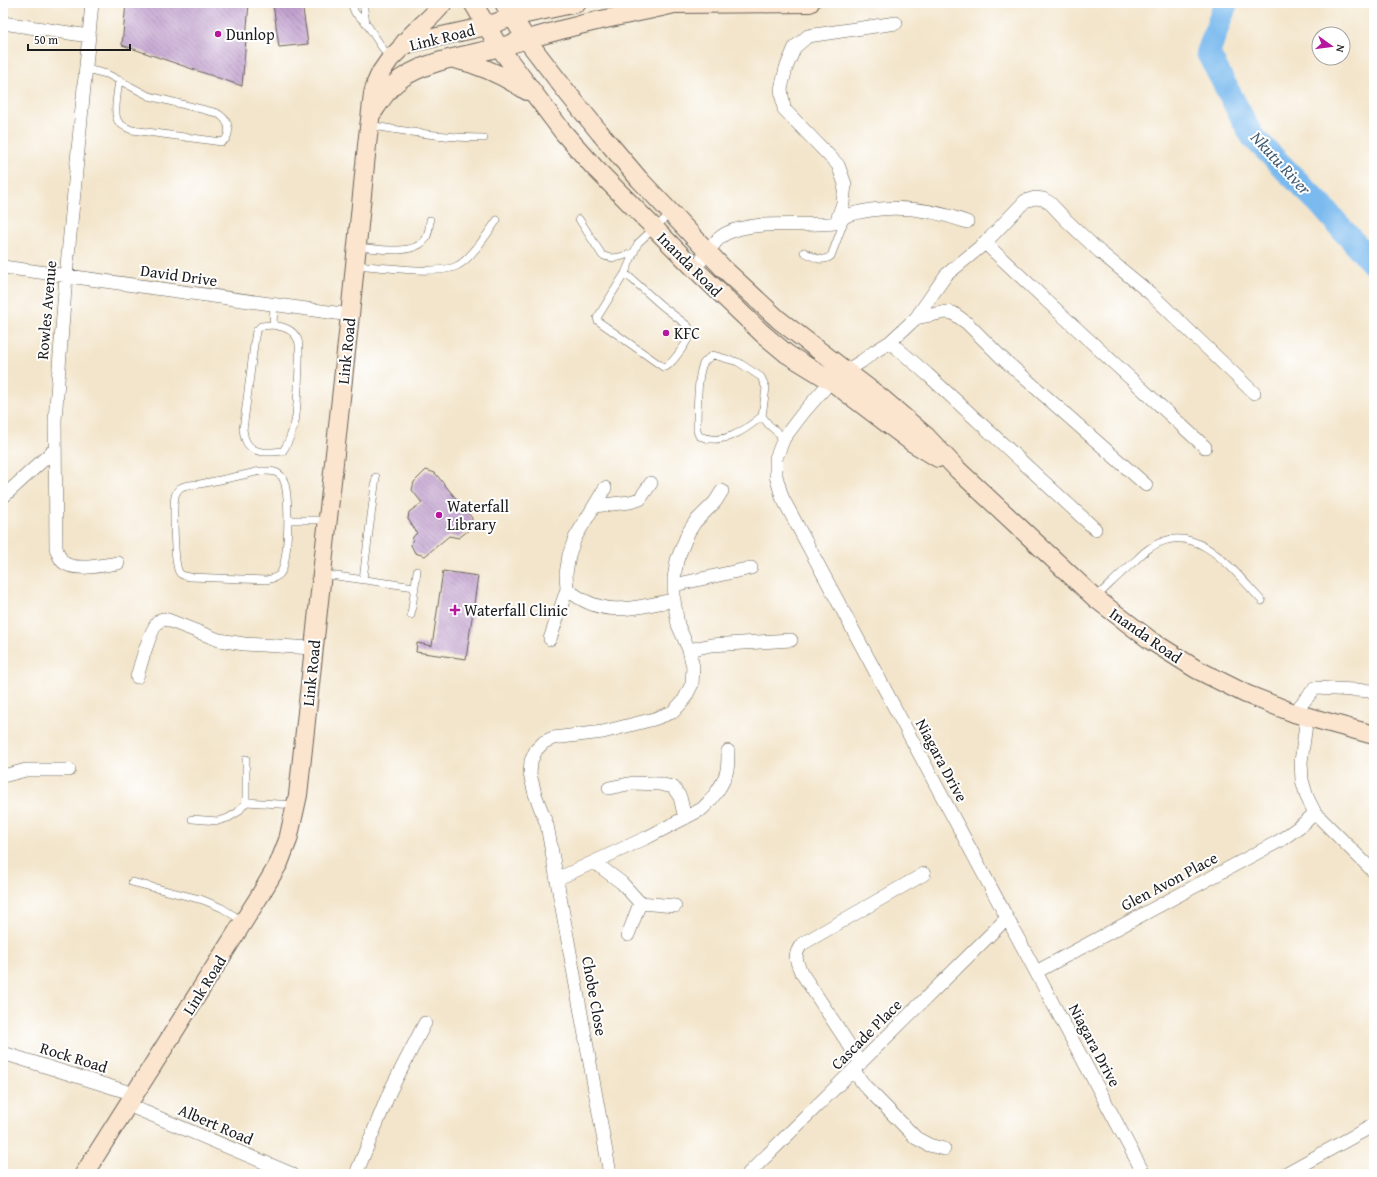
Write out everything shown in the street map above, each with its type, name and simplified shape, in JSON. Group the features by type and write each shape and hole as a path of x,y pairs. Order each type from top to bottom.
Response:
{"street":[{"name":"Rowles Avenue","path":"92,3 66,276 55,420 54,450 56,482 56,548 59,557 63,562 70,566 78,567 118,563"},
{"path":"401,78 396,53 414,30 443,3"},
{"name":"Inanda Road","path":"474,3 499,47 563,132 594,167 695,269 763,334 787,354 839,376 884,400 926,436 958,470 1095,598 1150,640 1196,669 1246,694 1301,715 1374,735"},
{"name":"Link Road","path":"84,1174 244,922 279,863 288,840 296,805 370,121 376,83 381,72 396,53 420,40 487,26 508,10 577,3"},
{"name":"Link Road","path":"370,121 383,96 401,78 418,69 451,58 499,47 588,23 675,4 810,3"},
{"name":"Inanda Road","path":"508,10 526,39 566,92 600,134 671,213 723,268 839,376"},
{"path":"3,23 89,36"},
{"path":"841,219 845,184 838,165 784,109 781,89 786,68 795,47 808,36 896,23"},
{"path":"451,58 470,62 498,73 538,98"},
{"name":"Niagara Drive","path":"1144,1174 782,498 776,476 776,458 784,438 803,413 839,376 890,342 916,318 946,275 985,243 1025,201 1035,198 1050,203 1095,247 1151,294 1254,393"},
{"path":"695,269 716,240 726,234 745,228 770,225 806,225 841,219 868,211 891,208 916,209 950,216 967,222"},
{"path":"985,243 1205,447"},
{"name":"David Drive","path":"3,267 350,315"},
{"path":"916,318 946,312 953,313 967,323 1002,358 1146,485"},
{"path":"890,342 938,384 1095,529"},
{"path":"3,497 54,450"},
{"path":"594,506 630,502 640,499 651,483"},
{"path":"550,639 567,589 566,574 569,555 579,531 605,488"},
{"name":"Chobe Close","path":"610,1174 547,825 535,794 530,774 531,761 536,750 544,742 553,738 604,732 654,719 673,712 684,700 692,684 693,667 689,650 678,625 674,600 676,560 688,533 715,502 722,491"},
{"path":"674,585 751,568"},
{"path":"567,589 577,598 589,604 602,608 619,610 674,600"},
{"path":"137,677 153,629 157,622 162,619 219,640 244,644 313,648"},
{"path":"689,650 711,645 791,640"},
{"path":"1374,690 1315,688 1301,715 1302,780 1306,797 1315,813 1374,872"},
{"path":"556,879 702,809 709,803 717,792 727,770 728,751"},
{"path":"3,776 26,770 70,770"},
{"path":"610,788 633,783 659,784 673,787 680,798 685,818"},
{"name":"Glen Avon Place","path":"1036,972 1281,840 1315,813"},
{"path":"594,862 622,883 640,902 675,906"},
{"path":"924,874 802,944 798,949 796,956 801,972 857,1066 865,1086 916,1138 930,1145 944,1149"},
{"path":"628,935 640,902"},
{"name":"Cascade Place","path":"748,1174 1007,918"},
{"path":"356,1174 390,1091 425,1023"},
{"name":"Rock Road","path":"3,1054 131,1100"},
{"name":"Albert Road","path":"131,1100 292,1174"},
{"path":"1285,1174 1374,1125"}],"lane":[{"path":"351,3 355,13 396,53"},
{"path":"363,3 366,23"},
{"path":"86,69 108,74 149,96 224,117 229,128 226,139 222,142 132,130 124,126 118,121 116,115 119,80"},
{"path":"370,121 442,136 484,138"},
{"path":"625,273 661,305 688,326 690,330 682,348 666,367 663,367 598,321 597,318 625,273 638,243 671,213"},
{"path":"579,219 602,255 608,258 613,258 633,253"},
{"path":"804,252 822,260 831,256 841,219"},
{"path":"357,246 398,250 410,249 418,246 424,241 428,233 430,220"},
{"path":"355,265 428,270 444,270 457,266 468,257 498,220"},
{"path":"273,325 274,305"},
{"path":"273,325 285,327 294,333 299,341 300,355 295,421 292,432 283,451 270,453 253,449 248,445 245,440 243,430 256,331 261,326 273,325"},
{"path":"713,355 738,362 761,377 766,388 762,416 749,426 727,437 711,439 700,436 697,431 699,388 703,364 707,359 713,355"},
{"path":"762,416 784,438"},
{"path":"260,471 278,473 283,478 287,489 288,520 284,566 275,578 266,580 190,577 179,573 177,568 175,541 175,497 179,488 183,486 260,471"},
{"path":"363,579 376,477"},
{"path":"288,520 327,520"},
{"path":"1095,598 1150,547 1168,539 1182,538 1198,542 1212,550 1225,561 1262,600"},
{"path":"411,615 417,571"},
{"path":"321,574 415,587"},
{"path":"192,819 218,821 228,818 238,812 246,802 246,759"},
{"path":"246,802 296,805"},
{"path":"132,882 203,900 222,908 244,922"}],"building":[{"path":"126,3 249,3 242,86 122,45"},
{"path":"273,3 302,3 308,44 279,47"},
{"name":"Waterfall Library","path":"426,470 435,473 472,518 471,528 459,538 449,536 425,556 415,553 411,545 413,537 417,533 408,519 409,512 422,503 412,490 414,482"},
{"name":"Waterfall Clinic","path":"443,571 478,576 466,659 416,652 417,643 432,646"}],"waterway":[{"name":"Nkutu River","path":"1226,3 1208,53 1252,136 1319,203 1374,265"}],"place":[{"name":"Dunlop","path":"218,34"},
{"name":"KFC","path":"666,333"},
{"name":"Waterfall Library","path":"439,515"},
{"name":"Waterfall Clinic","path":"455,610"}]}
